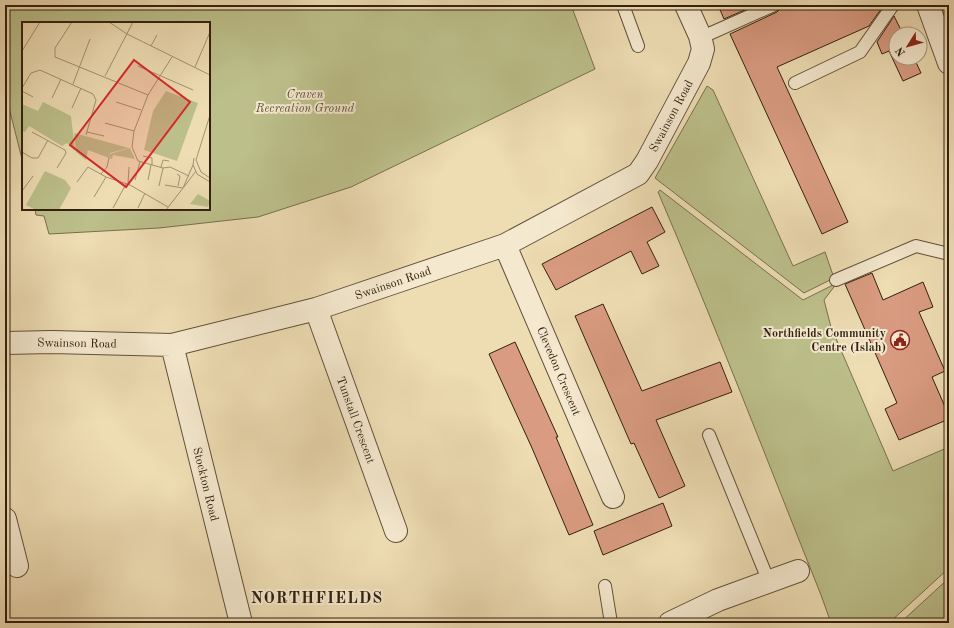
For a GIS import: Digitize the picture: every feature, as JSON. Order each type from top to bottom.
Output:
[{"type":"street","points":[[686,5],[700,38]]},
{"type":"street","points":[[936,11],[949,63]]},
{"type":"street","name":"Swainson Road","points":[[5,343],[52,342],[172,345],[316,309],[505,245],[638,174],[647,161],[699,63],[703,49],[700,38]]},
{"type":"street","name":"Clevedon Crescent","points":[[505,245],[612,497]]},
{"type":"street","name":"Tunstall Crescent","points":[[316,309],[396,531]]},
{"type":"street","name":"Stockton Road","points":[[172,345],[241,623]]},
{"type":"street","points":[[5,518],[17,566]]},
{"type":"street","points":[[670,623],[718,600],[798,571]]},
{"type":"lane","points":[[623,5],[638,46]]},
{"type":"lane","points":[[700,38],[774,5]]},
{"type":"lane","points":[[794,83],[860,52],[893,5]]},
{"type":"lane","points":[[836,280],[916,246],[949,254]]},
{"type":"lane","points":[[709,435],[770,582]]},
{"type":"lane","points":[[605,586],[611,623]]},
{"type":"green space","name":"Craven Recreation Ground","points":[[5,5],[571,5],[595,69],[351,187],[258,217],[159,228],[49,234],[44,216],[36,215],[35,210],[210,210],[210,22],[22,22],[22,159],[5,92]]},
{"type":"green space","points":[[707,86],[713,90],[793,266],[825,252],[834,278],[804,293],[655,178]]},
{"type":"green space","points":[[660,190],[803,300],[837,283],[824,300],[831,327],[893,471],[949,447],[949,568],[889,623],[831,623],[741,393],[658,192]]},
{"type":"green space","points":[[949,578],[949,623],[900,623]]},
{"type":"building","points":[[718,5],[756,5],[724,19]]},
{"type":"building","points":[[781,5],[884,5],[869,26],[777,67],[848,222],[822,234],[730,34],[777,12]]},
{"type":"building","points":[[894,16],[899,26],[888,26],[888,51],[882,54],[877,42]]},
{"type":"building","points":[[896,66],[918,66],[921,73],[903,81]]},
{"type":"building","points":[[652,207],[665,232],[647,242],[659,266],[642,274],[631,251],[556,290],[542,264]]},
{"type":"building","name":"Northfields Community Centre (Islah)","points":[[872,273],[883,300],[923,282],[933,307],[919,312],[945,371],[932,377],[949,419],[899,440],[885,409],[897,403],[845,284]]},
{"type":"building","points":[[603,304],[642,391],[720,362],[732,392],[656,420],[685,486],[659,498],[634,443],[631,444],[575,316]]},
{"type":"building","points":[[515,342],[558,437],[556,437],[593,525],[569,535],[532,448],[489,354]]},
{"type":"building","points":[[663,503],[672,526],[603,555],[594,531]]},
{"type":"place","name":"Northfields Community Centre (Islah)","points":[[900,340]]},
{"type":"district","name":"NORTHFIELDS","points":[[317,597]]}]
